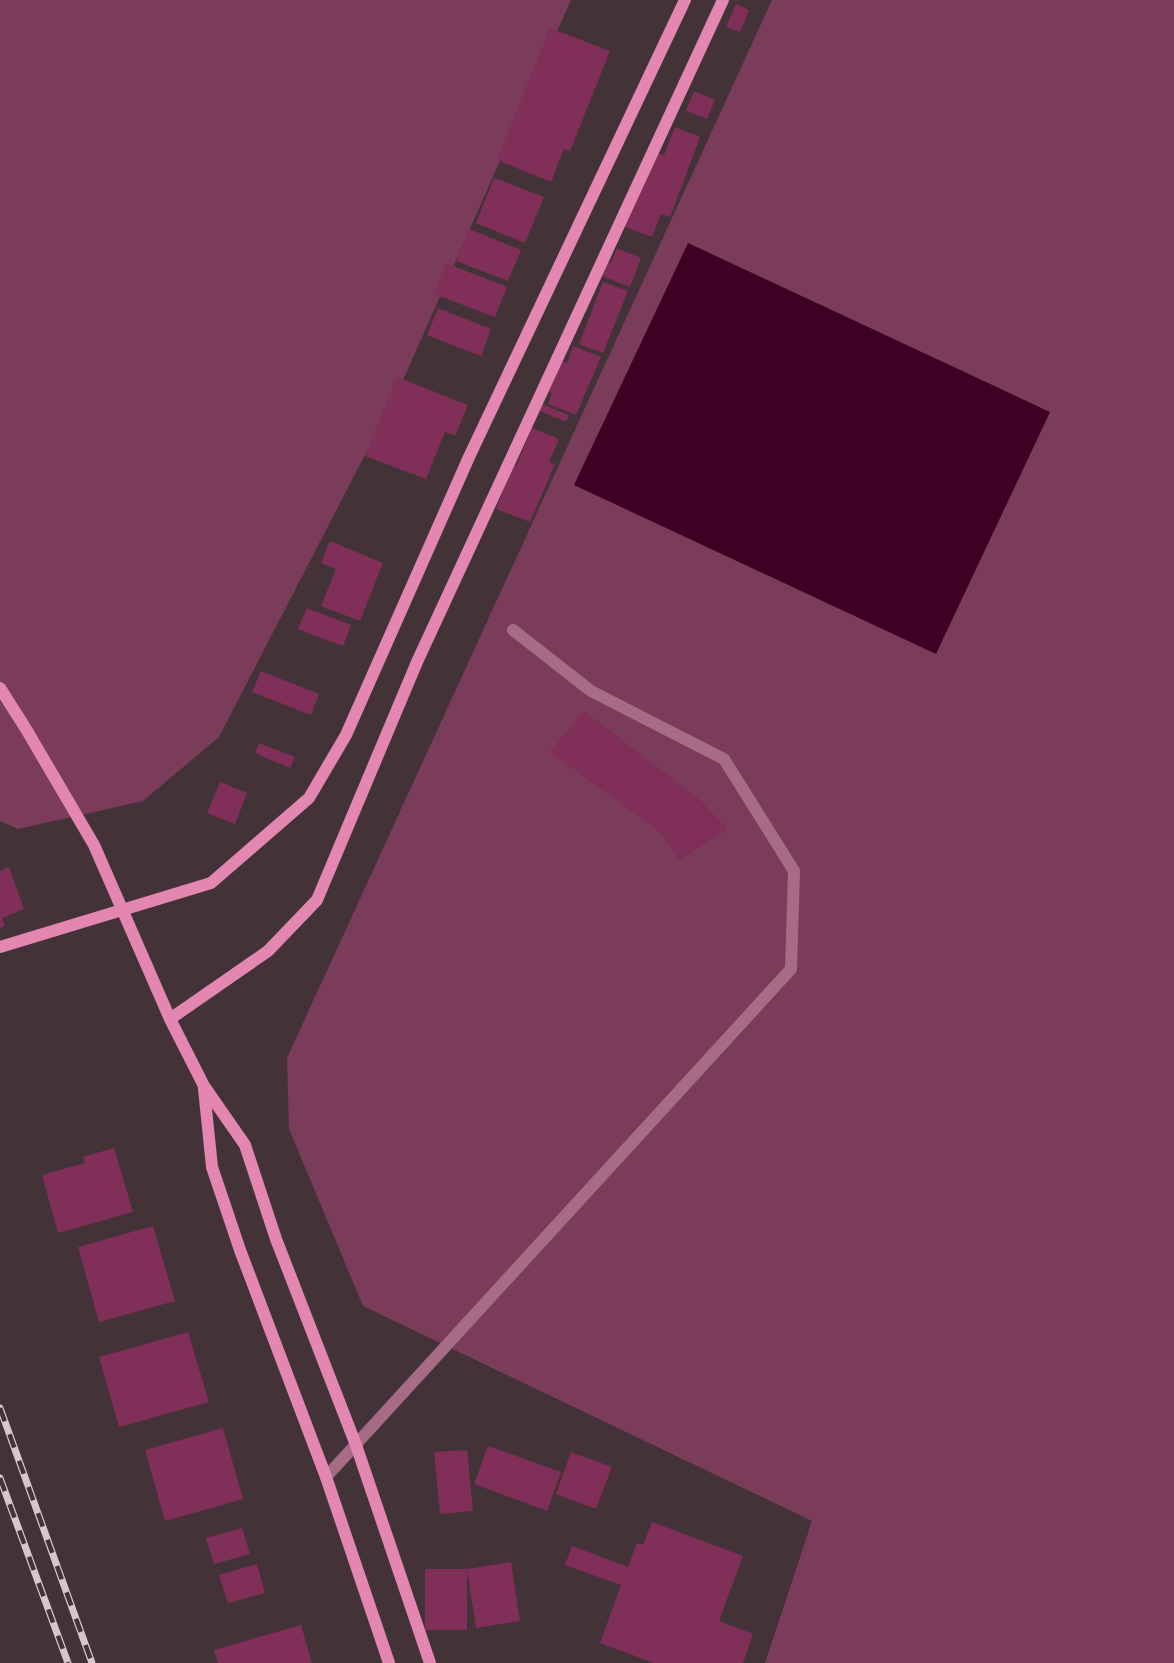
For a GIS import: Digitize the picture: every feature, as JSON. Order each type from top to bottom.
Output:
[{"type":"street","points":[[0,947],[211,884],[309,798],[346,735],[469,458],[685,0]]},
{"type":"street","points":[[171,1019],[268,951],[317,900],[417,662],[723,0]]},
{"type":"street","points":[[0,688],[94,845],[171,1019],[204,1086],[245,1145],[276,1239],[356,1445],[430,1663]]},
{"type":"street","points":[[204,1086],[212,1167],[240,1250],[326,1477],[388,1663]]},
{"type":"lane","points":[[326,1477],[790,969],[794,871],[724,759],[591,691],[513,630]]},
{"type":"shaded area","points":[[0,0],[571,0],[400,387],[219,737],[143,801],[18,829],[0,821]]},
{"type":"shaded area","points":[[772,0],[1174,0],[1174,1663],[765,1663],[812,1521],[363,1306],[289,1129],[287,1058]]},
{"type":"shaded area","points":[[688,243],[1050,412],[936,654],[574,485]]},
{"type":"building","points":[[736,4],[749,10],[740,32],[726,27]]},
{"type":"building","points":[[550,28],[610,51],[570,151],[564,149],[551,182],[497,160]]},
{"type":"building","points":[[694,91],[715,100],[707,119],[686,111]]},
{"type":"building","points":[[675,127],[700,137],[670,217],[661,214],[652,237],[623,226],[639,186],[643,188],[657,153],[664,155]]},
{"type":"building","points":[[494,178],[544,197],[525,243],[476,223]]},
{"type":"building","points":[[469,229],[521,250],[508,281],[456,261]]},
{"type":"building","points":[[617,248],[641,258],[630,287],[602,276]]},
{"type":"building","points":[[446,263],[507,287],[495,317],[434,294]]},
{"type":"building","points":[[603,282],[628,291],[603,353],[579,344]]},
{"type":"building","points":[[438,308],[491,329],[481,356],[427,335]]},
{"type":"building","points":[[573,346],[601,357],[576,415],[548,404],[552,393],[549,392],[561,360],[567,363]]},
{"type":"building","points":[[397,377],[468,405],[455,436],[445,432],[426,479],[365,456]]},
{"type":"building","points":[[542,404],[569,415],[566,422],[540,411]]},
{"type":"building","points":[[532,428],[559,439],[549,462],[555,464],[530,522],[496,509],[513,466],[516,466]]},
{"type":"building","points":[[330,541],[383,563],[360,621],[321,606],[336,569],[321,563]]},
{"type":"building","points":[[307,608],[351,625],[343,646],[298,629]]},
{"type":"building","points":[[261,671],[319,694],[311,715],[252,692]]},
{"type":"building","points":[[584,711],[699,799],[728,829],[679,860],[660,832],[550,752]]},
{"type":"building","points":[[259,743],[295,757],[290,768],[255,753]]},
{"type":"building","points":[[220,782],[247,793],[235,824],[207,813]]},
{"type":"building","points":[[9,867],[24,909],[2,918],[5,926],[0,928],[0,871]]},
{"type":"building","points":[[114,1148],[133,1212],[58,1233],[42,1175],[85,1163],[83,1157]]},
{"type":"building","points":[[153,1226],[175,1301],[99,1322],[78,1247]]},
{"type":"building","points":[[188,1332],[209,1402],[119,1427],[99,1357]]},
{"type":"building","points":[[223,1428],[243,1499],[165,1521],[145,1450]]},
{"type":"building","points":[[488,1446],[561,1472],[547,1511],[474,1484]]},
{"type":"building","points":[[467,1450],[473,1511],[440,1514],[434,1452]]},
{"type":"building","points":[[571,1452],[612,1467],[596,1509],[556,1494]]},
{"type":"building","points":[[652,1522],[743,1556],[719,1621],[753,1634],[743,1663],[654,1663],[600,1643],[621,1585],[565,1565],[572,1546],[628,1567],[637,1543],[643,1545]]},
{"type":"building","points":[[242,1528],[250,1554],[214,1564],[206,1538]]},
{"type":"building","points":[[511,1562],[520,1621],[476,1628],[467,1569]]},
{"type":"building","points":[[257,1564],[265,1593],[228,1603],[219,1575]]},
{"type":"building","points":[[425,1569],[467,1569],[467,1630],[425,1630]]},
{"type":"building","points":[[301,1625],[312,1663],[218,1663],[214,1650]]},
{"type":"railway","points":[[0,1408],[92,1663]]},
{"type":"railway","points":[[0,1478],[68,1663]]}]
